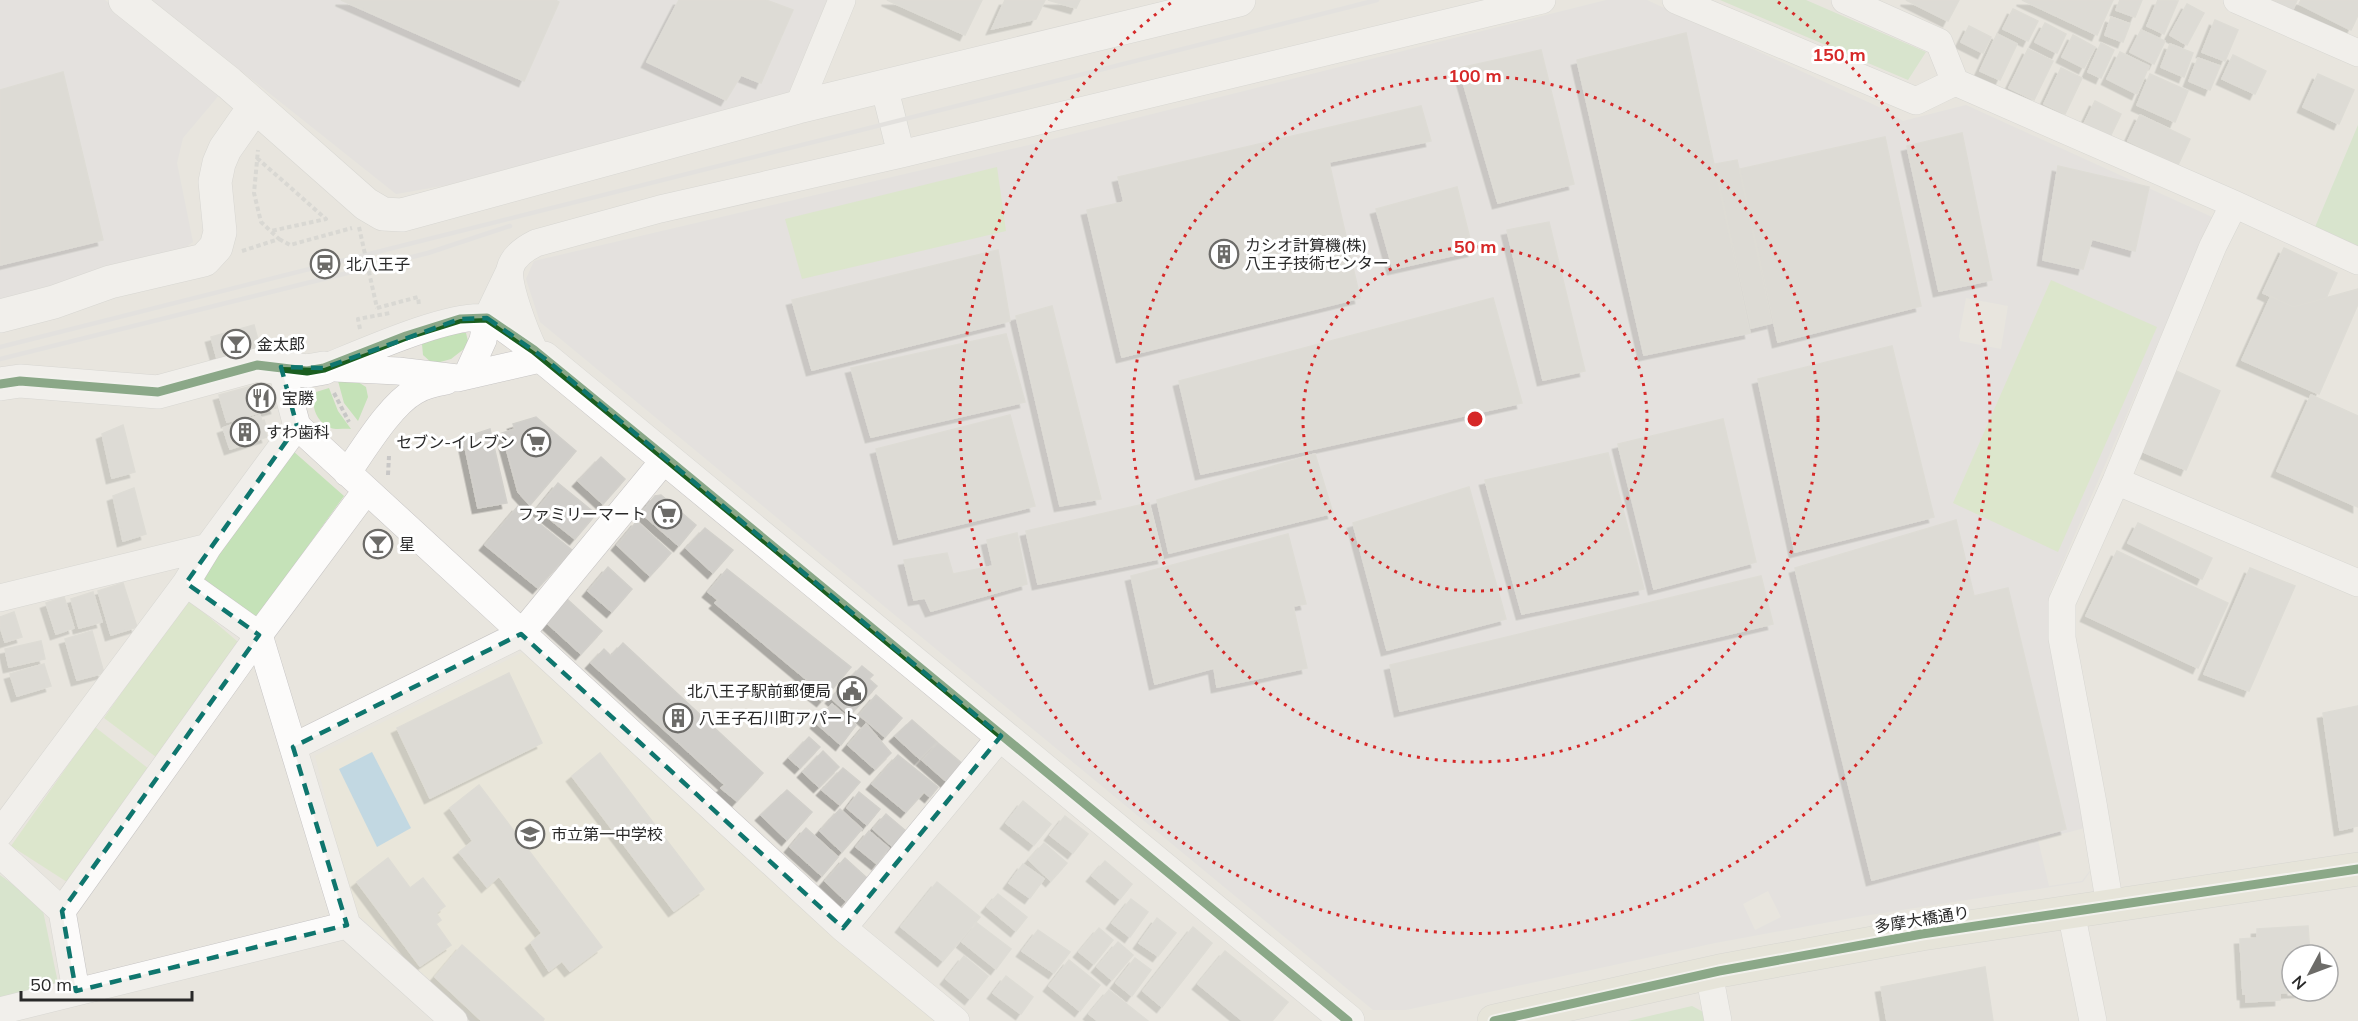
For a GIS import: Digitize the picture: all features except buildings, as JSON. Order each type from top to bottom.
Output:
[{"type":"main road","name":"多摩大橋通り","points":[[1494,1021],[1709,973],[1922,934],[2358,869]]},
{"type":"street","points":[[125,0],[229,83],[366,204],[383,214],[402,215],[798,107],[1239,0]]},
{"type":"street","points":[[798,107],[842,0]]},
{"type":"street","points":[[462,376],[483,340],[487,318],[513,261],[525,249],[536,243],[660,208],[901,154],[1542,0]]},
{"type":"street","points":[[1676,0],[1916,101],[1955,82]]},
{"type":"street","points":[[1845,0],[1939,42],[1955,82],[2358,261]]},
{"type":"street","points":[[2237,0],[2358,53]]},
{"type":"street","points":[[884,86],[901,154]]},
{"type":"street","points":[[0,316],[54,302],[110,282],[204,260],[216,248],[220,232],[215,182],[219,163],[225,149],[255,106]]},
{"type":"street","points":[[2110,906],[2062,639],[2062,602],[2116,481],[2213,246],[2234,204]]},
{"type":"street","points":[[510,270],[521,320],[539,354]]},
{"type":"street","points":[[327,377],[402,324],[487,318],[539,354],[1347,1021]]},
{"type":"street","points":[[386,439],[398,371],[402,324]]},
{"type":"street","points":[[347,473],[386,439],[400,403],[412,392],[424,386],[539,354]]},
{"type":"street","points":[[0,384],[20,381],[158,392],[256,365],[307,371],[327,377],[398,371],[462,376]]},
{"type":"street","points":[[281,367],[297,426],[347,473],[377,485],[521,634],[843,928],[956,1021]]},
{"type":"street","points":[[0,832],[186,582],[208,547],[297,426]]},
{"type":"street","points":[[293,747],[521,634],[666,458]]},
{"type":"street","points":[[2116,481],[2358,583]]},
{"type":"street","points":[[62,911],[259,635],[377,485]]},
{"type":"street","points":[[0,598],[208,547]]},
{"type":"street","points":[[186,582],[259,635],[347,925],[454,1021]]},
{"type":"street","points":[[843,928],[1001,736]]},
{"type":"street","points":[[0,854],[62,911],[76,991]]},
{"type":"street","points":[[2071,912],[2093,1021]]},
{"type":"street","points":[[0,1011],[347,925]]},
{"type":"street","points":[[1709,973],[1718,1021]]},
{"type":"path","points":[[258,146],[254,194],[261,222],[279,239],[290,245],[359,227],[377,308],[418,297],[419,307],[409,309]]},
{"type":"path","points":[[258,158],[326,219],[271,231]]},
{"type":"path","points":[[236,253],[279,239]]},
{"type":"path","points":[[362,265],[367,264]]},
{"type":"path","points":[[358,319],[402,324]]},
{"type":"path","points":[[327,377],[349,422]]},
{"type":"path","points":[[377,485],[389,457],[386,439]]},
{"type":"highlighted area","points":[[487,318],[544,358],[1001,736],[843,928],[521,634],[293,747],[347,925],[76,991],[62,911],[259,635],[186,583],[297,426],[281,367],[324,368],[460,319]]},
{"type":"shaded area","points":[[0,0],[105,0],[220,94],[183,138],[177,163],[193,242],[181,251],[0,302]]},
{"type":"shaded area","points":[[152,0],[827,0],[788,94],[448,185],[396,194]]},
{"type":"shaded area","points":[[1606,0],[1647,0],[1883,109],[1903,121],[1966,105],[2212,217],[2050,592],[2092,869],[2083,882],[1857,917],[1715,943],[1406,1010],[1373,1010],[540,322],[526,279],[534,261],[1029,145]],"holes":[[[1966,298],[2008,306],[2001,349],[1960,341]],[[2085,828],[2091,869],[2082,881],[2049,886],[2038,840]],[[1768,891],[1781,917],[1755,930],[1743,904]]]},
{"type":"shaded area","name":"市立第一中学校","points":[[523,652],[937,1021],[476,1021],[353,911],[315,756]]},
{"type":"green space","points":[[1720,0],[1806,0],[1926,52],[1908,80]]},
{"type":"green space","points":[[2358,125],[2358,246],[2315,227]]},
{"type":"green space","points":[[997,167],[1006,231],[802,279],[785,219]]},
{"type":"green space","points":[[2051,280],[2157,327],[2058,552],[1953,503]]},
{"type":"green space","points":[[448,332],[466,333],[469,345],[451,359],[433,364],[423,355],[422,344]]},
{"type":"green space","points":[[338,381],[358,382],[366,387],[368,397],[358,421],[344,403]]},
{"type":"green space","points":[[329,388],[338,411],[351,429],[331,428],[318,418],[314,408],[314,397],[316,392]]},
{"type":"green space","points":[[293,451],[344,496],[256,618],[201,577]]},
{"type":"green space","points":[[187,598],[238,642],[156,757],[104,718]]},
{"type":"green space","points":[[95,727],[149,769],[67,882],[11,846]]},
{"type":"green space","points":[[0,875],[42,906],[58,983],[0,998]]},
{"type":"green space","points":[[1692,1006],[1707,1014],[1708,1021],[1628,1021]]},
{"type":"water","points":[[372,752],[411,828],[377,847],[339,769]]},
{"type":"railway","points":[[0,347],[1377,0]]},
{"type":"railway","points":[[0,359],[428,253],[510,226]]},
{"type":"cycle path","points":[[0,384],[20,381],[158,392],[257,365],[307,371],[324,368],[406,336],[460,319],[487,318],[534,350],[1348,1021]]},
{"type":"cycle path","points":[[1494,1021],[1719,971],[1922,934],[2358,869]]},
{"type":"place","name":"カシオ計算機(株) 八王子技術センター","points":[[1224,254]]},
{"type":"place","name":"北八王子","points":[[325,264]]},
{"type":"place","name":"金太郎","points":[[236,344]]},
{"type":"place","name":"宝勝","points":[[261,398]]},
{"type":"place","name":"すわ歯科","points":[[245,432]]},
{"type":"place","name":"セブン-イレブン","points":[[536,442]]},
{"type":"place","name":"ファミリーマート","points":[[667,514]]},
{"type":"place","name":"星","points":[[378,544]]},
{"type":"place","name":"北八王子駅前郵便局","points":[[852,691]]},
{"type":"place","name":"八王子石川町アパート","points":[[678,718]]},
{"type":"place","name":"市立第一中学校","points":[[530,834]]}]
